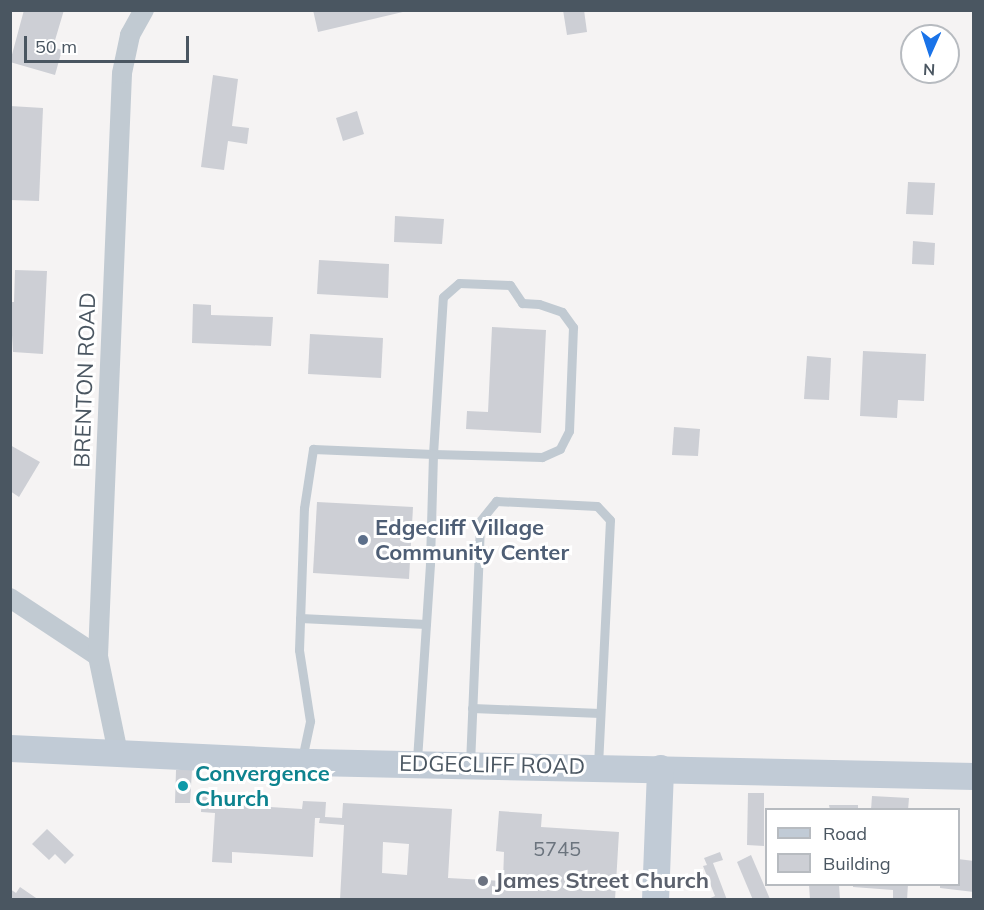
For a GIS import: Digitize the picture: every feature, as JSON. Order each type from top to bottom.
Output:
[{"type":"street","name":"BRENTON ROAD","points":[[118,753],[98,656],[122,73],[130,35],[144,10]]},
{"type":"street","points":[[10,598],[98,656]]},
{"type":"street","name":"EDGECLIFF ROAD","points":[[10,748],[301,761],[974,776]]},
{"type":"street","points":[[655,900],[660,768]]},
{"type":"lane","points":[[301,761],[310,721],[299,650],[304,508],[313,449],[433,454],[542,457],[560,449],[569,431],[573,327],[562,312],[539,304],[522,303],[510,285],[459,284],[443,297],[433,454],[417,764]]},
{"type":"lane","points":[[470,764],[480,521],[496,501],[597,506],[610,520],[598,767]]},
{"type":"lane","points":[[300,618],[426,624]]},
{"type":"lane","points":[[472,708],[600,714]]},
{"type":"building","points":[[24,10],[64,10],[53,47],[62,50],[55,75],[10,62]]},
{"type":"building","points":[[313,10],[407,10],[407,11],[318,32]]},
{"type":"building","points":[[563,10],[584,10],[587,32],[567,35]]},
{"type":"building","points":[[213,75],[238,79],[232,126],[249,128],[247,144],[228,141],[224,170],[201,167]]},
{"type":"building","points":[[10,106],[43,108],[39,201],[10,200]]},
{"type":"building","points":[[357,111],[364,134],[343,141],[336,118]]},
{"type":"building","points":[[908,182],[935,183],[933,215],[906,214]]},
{"type":"building","points":[[395,216],[444,219],[442,244],[394,242]]},
{"type":"building","points":[[913,241],[935,243],[934,265],[912,264]]},
{"type":"building","points":[[319,260],[389,264],[388,298],[317,294]]},
{"type":"building","points":[[15,270],[47,271],[43,354],[13,352],[10,302],[14,302]]},
{"type":"building","points":[[193,304],[211,305],[211,315],[273,317],[271,346],[192,343]]},
{"type":"building","points":[[492,327],[546,330],[541,433],[466,429],[467,411],[488,412]]},
{"type":"building","points":[[310,334],[383,338],[381,378],[308,374]]},
{"type":"building","points":[[863,351],[926,354],[924,401],[898,400],[897,418],[860,416]]},
{"type":"building","points":[[807,356],[831,358],[829,400],[804,399]]},
{"type":"building","points":[[674,427],[700,429],[698,456],[672,455]]},
{"type":"building","points":[[10,445],[40,462],[19,497],[10,491]]},
{"type":"building","name":"Edgecliff Village Community Center","points":[[317,502],[413,507],[409,579],[313,573]]},
{"type":"building","name":"Convergence Church","points":[[176,770],[192,770],[190,803],[175,803]]},
{"type":"building","points":[[748,793],[764,793],[764,846],[747,845]]},
{"type":"building","points":[[202,795],[241,798],[240,805],[302,809],[303,801],[326,802],[325,817],[342,818],[343,803],[452,809],[448,878],[503,881],[504,852],[496,851],[499,811],[542,814],[541,827],[619,832],[615,900],[340,900],[344,825],[319,823],[320,818],[315,818],[313,857],[232,852],[232,863],[212,862],[215,813],[201,812]],"holes":[[[383,842],[409,844],[407,875],[382,873]]]},
{"type":"building","points":[[872,796],[909,798],[908,808],[871,808]]},
{"type":"building","points":[[829,805],[858,805],[858,808],[830,808]]},
{"type":"building","points":[[47,829],[74,855],[65,864],[55,854],[49,860],[32,844]]},
{"type":"building","points":[[720,852],[723,860],[713,863],[727,900],[706,900],[715,896],[703,866],[707,865],[704,858]]},
{"type":"building","points":[[751,855],[769,900],[753,900],[737,862]]},
{"type":"building","points":[[960,859],[974,861],[974,892],[940,888],[940,886],[960,886]]},
{"type":"building","points":[[809,886],[839,886],[840,900],[810,900]]},
{"type":"building","points":[[908,886],[907,900],[893,899],[893,890],[853,887]]},
{"type":"building","points":[[20,887],[39,900],[10,900],[10,889],[16,893]]},
{"type":"place","name":"Edgecliff Village Community Center","points":[[363,540]]},
{"type":"place","name":"Convergence Church","points":[[183,786]]},
{"type":"place","name":"James Street Church","points":[[483,881]]}]
